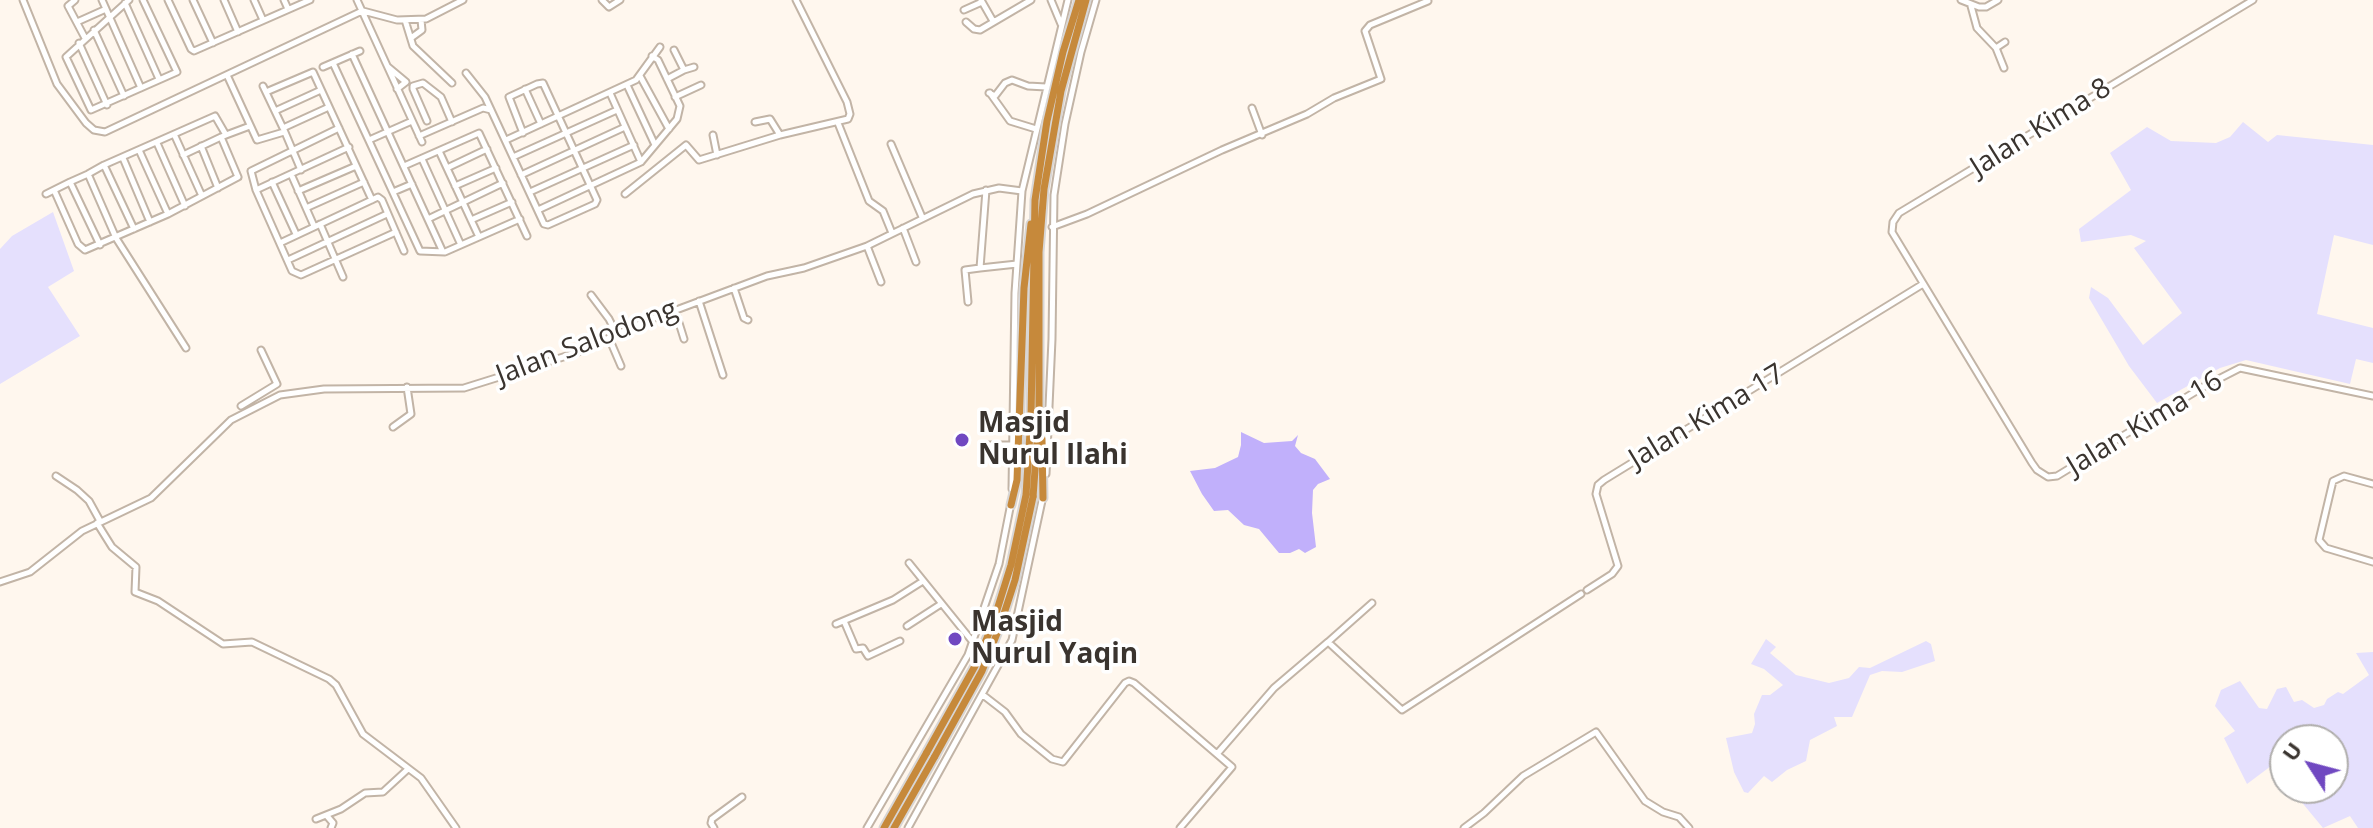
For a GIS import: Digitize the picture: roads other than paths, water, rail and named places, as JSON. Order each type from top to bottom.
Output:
[{"type":"highway","points":[[1011,505],[1017,480],[1026,248],[1047,121],[1079,0]]},
{"type":"highway","points":[[1043,498],[1039,252],[1044,189],[1061,91],[1086,0]]},
{"type":"highway","points":[[1029,496],[1035,200]]},
{"type":"highway","points":[[894,828],[992,626],[1037,462],[1040,377]]},
{"type":"highway","points":[[884,828],[931,754]]},
{"type":"street","points":[[23,0],[51,73],[94,130],[111,132],[362,11],[405,20],[421,20],[433,17],[463,0]]},
{"type":"street","points":[[75,0],[68,6],[85,38]]},
{"type":"street","points":[[102,0],[141,88]]},
{"type":"street","points":[[143,0],[177,71],[94,111],[89,109],[66,62],[66,57],[79,43],[127,2],[159,79]]},
{"type":"street","points":[[168,0],[192,50],[196,51],[310,0]]},
{"type":"street","points":[[193,0],[213,43]]},
{"type":"street","points":[[224,0],[238,32]]},
{"type":"street","points":[[254,0],[263,20]]},
{"type":"street","points":[[284,0],[288,9]]},
{"type":"street","points":[[357,0],[421,139],[483,108],[491,110]]},
{"type":"street","points":[[602,0],[609,7],[620,0]]},
{"type":"street","points":[[625,194],[685,146],[691,148],[698,160],[849,118],[850,108],[796,0]]},
{"type":"street","points":[[966,22],[978,30],[1019,3],[1031,0]]},
{"type":"street","points":[[1051,0],[1061,24]]},
{"type":"street","points":[[867,828],[964,663],[999,564],[1011,505],[1017,264],[1022,191],[1068,0]]},
{"type":"street","points":[[908,828],[983,695],[1016,629],[1043,498],[1052,339],[1052,227],[1063,133],[1096,0]]},
{"type":"street","points":[[1961,0],[1971,6],[1986,7],[1998,0]]},
{"type":"street","name":"Jalan Kima 8","points":[[1923,284],[1892,232],[1893,222],[1899,213],[2253,0]]},
{"type":"street","points":[[964,10],[982,1],[993,21]]},
{"type":"street","points":[[1052,227],[1381,79],[1365,31],[1370,25],[1428,1]]},
{"type":"street","points":[[1971,6],[1977,28],[1996,48],[2004,68]]},
{"type":"street","points":[[77,22],[106,9]]},
{"type":"street","points":[[405,20],[413,46],[452,83]]},
{"type":"street","points":[[411,38],[422,30],[421,20]]},
{"type":"street","points":[[94,30],[124,96]]},
{"type":"street","points":[[1996,48],[2005,42]]},
{"type":"street","points":[[79,43],[107,105]]},
{"type":"street","points":[[506,140],[627,85],[640,76],[660,47]]},
{"type":"street","points":[[674,50],[684,69]]},
{"type":"street","points":[[323,67],[360,51]]},
{"type":"street","points":[[352,54],[442,250]]},
{"type":"street","points":[[652,56],[658,60],[680,106]]},
{"type":"street","points":[[333,63],[422,252],[445,252],[520,219]]},
{"type":"street","points":[[386,65],[406,82],[397,89]]},
{"type":"street","points":[[667,79],[694,67]]},
{"type":"street","points":[[301,170],[264,89],[311,71],[315,73],[372,200]]},
{"type":"street","points":[[466,73],[491,110],[544,224],[593,205],[597,200],[543,83],[525,89],[509,100],[523,133]]},
{"type":"street","points":[[227,75],[259,141],[329,107]]},
{"type":"street","points":[[640,76],[669,129]]},
{"type":"street","points":[[1036,129],[1010,121],[989,93],[995,96],[1006,81],[1012,80],[1032,87],[1046,87]]},
{"type":"street","points":[[427,121],[413,89],[413,86],[423,83],[441,97],[452,122]]},
{"type":"street","points":[[627,85],[655,145]]},
{"type":"street","points":[[675,97],[701,85]]},
{"type":"street","points":[[525,89],[541,124]]},
{"type":"street","points":[[275,111],[322,90]]},
{"type":"street","points":[[538,210],[641,162],[677,119],[680,106],[690,90]]},
{"type":"street","points":[[610,93],[641,162]]},
{"type":"street","points":[[1252,108],[1262,135]]},
{"type":"street","points":[[513,157],[617,110]]},
{"type":"street","points":[[46,194],[54,190],[70,182],[88,174],[104,165],[216,116],[238,177],[185,206],[85,250],[80,247],[54,190]]},
{"type":"street","points":[[755,122],[770,119],[780,135]]},
{"type":"street","points":[[369,140],[412,121]]},
{"type":"street","points":[[838,123],[869,201],[883,211],[892,233]]},
{"type":"street","points":[[183,155],[250,126]]},
{"type":"street","points":[[521,175],[625,127]]},
{"type":"street","points":[[339,128],[251,170],[256,190],[292,271],[299,276],[396,232]]},
{"type":"street","points":[[404,166],[478,132],[527,236]]},
{"type":"street","points":[[174,134],[202,196]]},
{"type":"street","points":[[713,135],[717,155]]},
{"type":"street","points":[[157,143],[185,206]]},
{"type":"street","points":[[891,144],[922,217]]},
{"type":"street","points":[[530,192],[634,145]]},
{"type":"street","points":[[201,146],[218,188]]},
{"type":"street","points":[[256,190],[349,147]]},
{"type":"street","points":[[447,168],[487,149]]},
{"type":"street","points":[[139,150],[168,214]]},
{"type":"street","points":[[439,150],[479,237]]},
{"type":"street","points":[[123,158],[150,222]]},
{"type":"street","points":[[422,159],[461,245]]},
{"type":"street","points":[[104,165],[134,229]]},
{"type":"street","points":[[298,191],[356,165]]},
{"type":"street","points":[[455,186],[496,168]]},
{"type":"street","points":[[88,174],[116,238],[186,348]]},
{"type":"street","points":[[291,174],[306,208],[329,242],[343,277]]},
{"type":"street","points":[[70,182],[100,245]]},
{"type":"street","points":[[272,182],[296,234]]},
{"type":"street","points":[[306,208],[364,182]]},
{"type":"street","points":[[428,219],[503,183]]},
{"type":"street","points":[[393,192],[412,184]]},
{"type":"street","name":"Jalan Salodong","points":[[0,582],[30,572],[71,539],[151,498],[231,420],[265,400],[324,389],[464,388],[576,353],[675,310],[767,276],[804,268],[867,246],[957,200],[999,188],[1022,191]]},
{"type":"street","points":[[980,268],[986,190]]},
{"type":"street","points":[[280,243],[380,198],[404,251]]},
{"type":"street","points":[[471,220],[512,202]]},
{"type":"street","points":[[288,260],[387,214]]},
{"type":"street","points":[[903,228],[916,262]]},
{"type":"street","points":[[867,246],[881,282]]},
{"type":"street","points":[[968,302],[965,270],[1017,264]]},
{"type":"street","name":"Jalan Kima 16","points":[[1923,284],[2032,463],[2048,477],[2057,476],[2203,387],[2240,368],[2373,396]]},
{"type":"street","name":"Jalan Kima 17","points":[[1328,642],[1402,710],[1612,574],[1618,566],[1596,494],[1598,485],[1604,480],[1923,284]]},
{"type":"street","points":[[734,288],[744,318],[748,320]]},
{"type":"street","points":[[591,295],[617,335]]},
{"type":"street","points":[[699,301],[723,375]]},
{"type":"street","points":[[675,310],[684,339]]},
{"type":"street","points":[[609,338],[621,366]]},
{"type":"street","points":[[241,406],[277,384],[261,350]]},
{"type":"street","points":[[393,427],[411,414],[407,387]]},
{"type":"street","points":[[987,445],[1013,445]]},
{"type":"street","points":[[56,476],[89,501],[112,547],[136,567],[135,592],[158,601],[223,644],[252,642],[329,679],[336,685],[363,734],[421,778],[456,828]]},
{"type":"street","points":[[2373,484],[2344,476],[2333,481],[2319,540],[2326,548],[2373,562]]},
{"type":"street","points":[[909,563],[973,642]]},
{"type":"street","points":[[836,624],[893,600],[923,581]]},
{"type":"street","points":[[1217,754],[1274,688],[1372,603]]},
{"type":"street","points":[[907,626],[941,604]]},
{"type":"street","points":[[982,616],[1016,629]]},
{"type":"street","points":[[844,621],[856,649],[863,648],[868,656],[900,641]]},
{"type":"street","points":[[983,695],[1005,712],[1021,734],[1052,759],[1063,762],[1129,681],[1232,767],[1180,828]]},
{"type":"street","points":[[1464,828],[1523,776],[1596,732],[1645,801],[1679,817],[1689,828]]},
{"type":"street","points":[[316,819],[365,793],[383,792],[408,769]]},
{"type":"street","points":[[714,828],[712,819],[742,797]]},
{"type":"street","points":[[327,815],[333,823],[331,828]]},
{"type":"place","name":"Masjid Nurul Ilahi","points":[[962,440]]},
{"type":"place","name":"Masjid Nurul Yaqin","points":[[955,639]]}]
